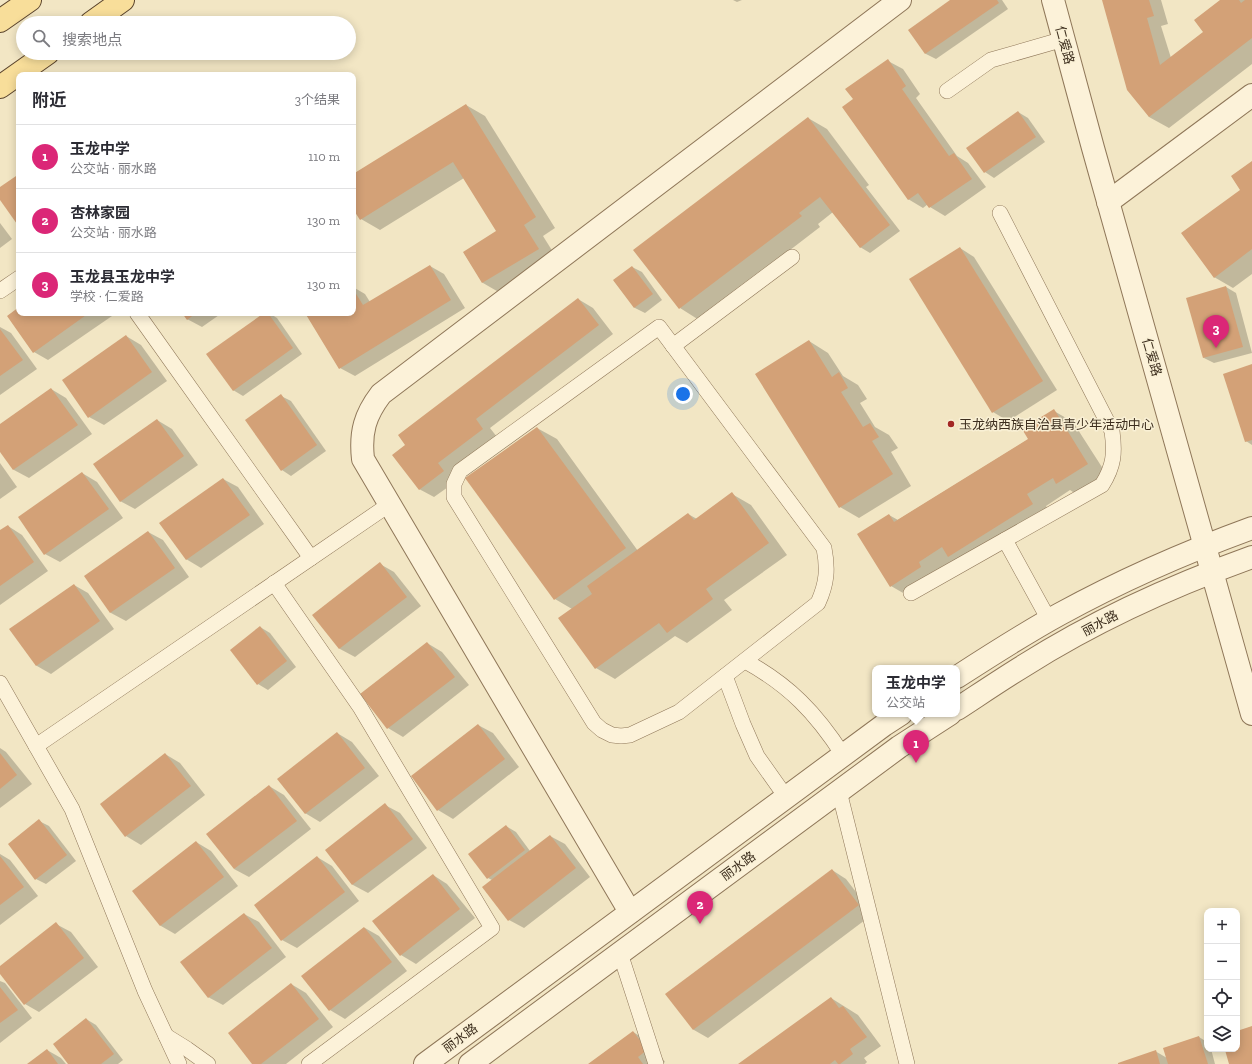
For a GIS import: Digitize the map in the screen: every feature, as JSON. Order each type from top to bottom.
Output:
[{"type":"main road","points":[[0,21],[30,0]]},
{"type":"main road","points":[[101,16],[123,0]]},
{"type":"main road","points":[[21,72],[38,60]]},
{"type":"main road","points":[[0,87],[16,76]]},
{"type":"street","points":[[630,912],[363,458],[361,444],[363,430],[373,405],[381,394],[900,0]]},
{"type":"street","name":"仁爱路","points":[[1053,0],[1108,202],[1252,714]]},
{"type":"street","points":[[1108,202],[1252,96]]},
{"type":"street","name":"丽水路","points":[[960,675],[1012,641],[1108,588],[1205,546],[1252,528]]},
{"type":"street","name":"丽水路","points":[[960,707],[1026,664],[1120,612],[1212,572],[1252,557]]},
{"type":"street","name":"丽水路","points":[[425,1064],[843,755],[897,717]]},
{"type":"street","name":"丽水路","points":[[470,1064],[899,747],[945,717]]},
{"type":"lane","points":[[947,91],[991,60],[1064,39]]},
{"type":"lane","points":[[911,593],[1102,486],[1109,474],[1113,460],[1114,446],[1112,431],[1000,213]]},
{"type":"lane","points":[[673,346],[792,257]]},
{"type":"lane","points":[[0,291],[16,280]]},
{"type":"lane","points":[[138,316],[311,558]]},
{"type":"lane","points":[[659,327],[824,548],[827,561],[827,576],[824,590],[818,603],[745,660],[679,712],[630,735],[612,735],[602,730],[594,723],[454,498],[454,484],[460,471],[659,327]]},
{"type":"lane","points":[[36,746],[390,504]]},
{"type":"lane","points":[[1004,540],[1049,620]]},
{"type":"lane","points":[[274,583],[360,707],[492,928],[309,1064]]},
{"type":"lane","points":[[745,660],[762,670],[797,697],[830,734],[843,755]]},
{"type":"lane","points":[[725,676],[757,756],[786,797]]},
{"type":"lane","points":[[0,684],[72,809],[145,991],[179,1064]]},
{"type":"lane","points":[[839,791],[907,1064]]},
{"type":"lane","points":[[620,953],[656,1064]]},
{"type":"lane","points":[[166,1036],[208,1064]]},
{"type":"building","points":[[950,0],[997,0],[999,3],[925,54],[908,30]]},
{"type":"building","points":[[1102,0],[1149,0],[1154,16],[1147,18],[1160,65],[1203,32],[1194,20],[1220,0],[1239,0],[1241,3],[1245,0],[1252,0],[1252,38],[1149,117],[1127,90]]},
{"type":"building","points":[[888,59],[906,86],[902,89],[949,156],[954,153],[972,179],[929,208],[918,193],[908,200],[842,107],[853,99],[845,89]]},
{"type":"building","points":[[466,104],[536,217],[524,225],[539,249],[482,283],[463,252],[496,231],[453,162],[360,220],[356,214],[356,172]]},
{"type":"building","points":[[1018,111],[1036,137],[984,173],[966,148]]},
{"type":"building","points":[[808,117],[890,225],[860,248],[820,197],[799,213],[802,216],[679,309],[633,250]]},
{"type":"building","points":[[1252,161],[1252,249],[1214,278],[1181,233],[1240,190],[1231,176]]},
{"type":"building","points":[[16,176],[16,223],[0,200],[0,187]]},
{"type":"building","points":[[960,247],[1043,381],[992,413],[909,279]]},
{"type":"building","points":[[430,265],[451,300],[339,369],[307,316],[356,316],[356,294],[363,305]]},
{"type":"building","points":[[632,266],[653,294],[634,308],[613,280]]},
{"type":"building","points":[[1226,286],[1243,347],[1203,358],[1186,298]]},
{"type":"building","points":[[578,298],[599,325],[476,419],[483,429],[438,463],[444,471],[419,490],[392,455],[405,445],[398,435]]},
{"type":"building","points":[[16,309],[16,316],[85,316],[33,353],[7,316]]},
{"type":"building","points":[[184,316],[192,316],[187,320]]},
{"type":"building","points":[[260,316],[270,316],[293,348],[233,391],[206,354]]},
{"type":"building","points":[[0,329],[23,360],[0,376]]},
{"type":"building","points":[[126,335],[152,372],[88,418],[62,380]]},
{"type":"building","points":[[809,340],[832,377],[839,372],[848,388],[841,392],[863,427],[870,423],[879,437],[872,441],[893,474],[839,508],[755,374]]},
{"type":"building","points":[[1252,364],[1252,440],[1245,442],[1223,374]]},
{"type":"building","points":[[51,388],[78,425],[13,470],[0,452],[0,424]]},
{"type":"building","points":[[281,394],[317,445],[281,471],[245,420]]},
{"type":"building","points":[[1054,409],[1088,464],[1056,484],[1053,478],[1027,494],[1033,504],[948,557],[942,547],[919,562],[921,567],[890,587],[857,534],[889,514],[894,522],[1028,439],[1022,429]]},
{"type":"building","points":[[157,419],[184,456],[120,502],[93,464]]},
{"type":"building","points":[[537,427],[626,548],[554,600],[465,478]]},
{"type":"building","points":[[82,472],[109,509],[44,555],[18,517]]},
{"type":"building","points":[[223,478],[250,515],[186,560],[159,523]]},
{"type":"building","points":[[732,492],[769,543],[706,589],[713,599],[667,633],[659,623],[595,669],[558,618],[592,594],[587,586],[688,513],[694,520]]},
{"type":"building","points":[[8,525],[34,562],[0,586],[0,530]]},
{"type":"building","points":[[148,531],[175,568],[110,613],[84,576]]},
{"type":"building","points":[[380,562],[407,597],[339,649],[312,615]]},
{"type":"building","points":[[74,584],[100,621],[36,666],[9,629]]},
{"type":"building","points":[[260,626],[287,661],[257,685],[230,650]]},
{"type":"building","points":[[427,642],[455,677],[387,729],[360,694]]},
{"type":"building","points":[[478,724],[505,759],[437,811],[411,776]]},
{"type":"building","points":[[337,732],[365,768],[305,814],[277,779]]},
{"type":"building","points":[[0,753],[17,775],[0,789]]},
{"type":"building","points":[[165,753],[191,786],[125,837],[100,804]]},
{"type":"building","points":[[269,785],[297,821],[234,869],[206,834]]},
{"type":"building","points":[[385,803],[413,839],[352,885],[325,850]]},
{"type":"building","points":[[39,819],[67,855],[35,880],[8,844]]},
{"type":"building","points":[[506,825],[525,850],[487,879],[468,854]]},
{"type":"building","points":[[550,835],[576,868],[508,921],[482,887]]},
{"type":"building","points":[[196,841],[224,877],[160,926],[132,891]]},
{"type":"building","points":[[0,856],[24,887],[0,905]]},
{"type":"building","points":[[317,856],[345,892],[281,941],[254,905]]},
{"type":"building","points":[[832,869],[859,905],[693,1030],[665,994]]},
{"type":"building","points":[[433,874],[460,909],[400,956],[372,921]]},
{"type":"building","points":[[244,913],[272,948],[208,998],[180,962]]},
{"type":"building","points":[[56,922],[84,958],[24,1005],[0,974],[0,966]]},
{"type":"building","points":[[364,927],[392,962],[329,1011],[301,976]]},
{"type":"building","points":[[291,983],[319,1019],[261,1064],[252,1064],[228,1033]]},
{"type":"building","points":[[0,987],[18,1010],[0,1023]]},
{"type":"building","points":[[831,997],[839,1008],[843,1006],[867,1037],[850,1049],[853,1054],[840,1064],[838,1064],[835,1060],[830,1064],[738,1064]]},
{"type":"building","points":[[86,1018],[114,1054],[101,1064],[68,1064],[53,1044]]},
{"type":"building","points":[[1252,1026],[1252,1064],[1229,1064],[1226,1052],[1240,1052],[1240,1030]]},
{"type":"building","points":[[633,1031],[647,1050],[638,1057],[643,1064],[588,1064]]},
{"type":"building","points":[[1199,1036],[1208,1064],[1168,1064],[1163,1048]]},
{"type":"building","points":[[47,1049],[58,1064],[27,1064]]},
{"type":"building","points":[[1156,1050],[1160,1064],[1118,1064],[1118,1063]]},
{"type":"place","name":"玉龙县玉龙中学","points":[[1216,348]]},
{"type":"place","name":"玉龙纳西族自治县青少年活动中心","points":[[951,424]]},
{"type":"place","name":"玉龙中学","points":[[916,763]]},
{"type":"place","name":"杏林家园","points":[[700,924]]}]
